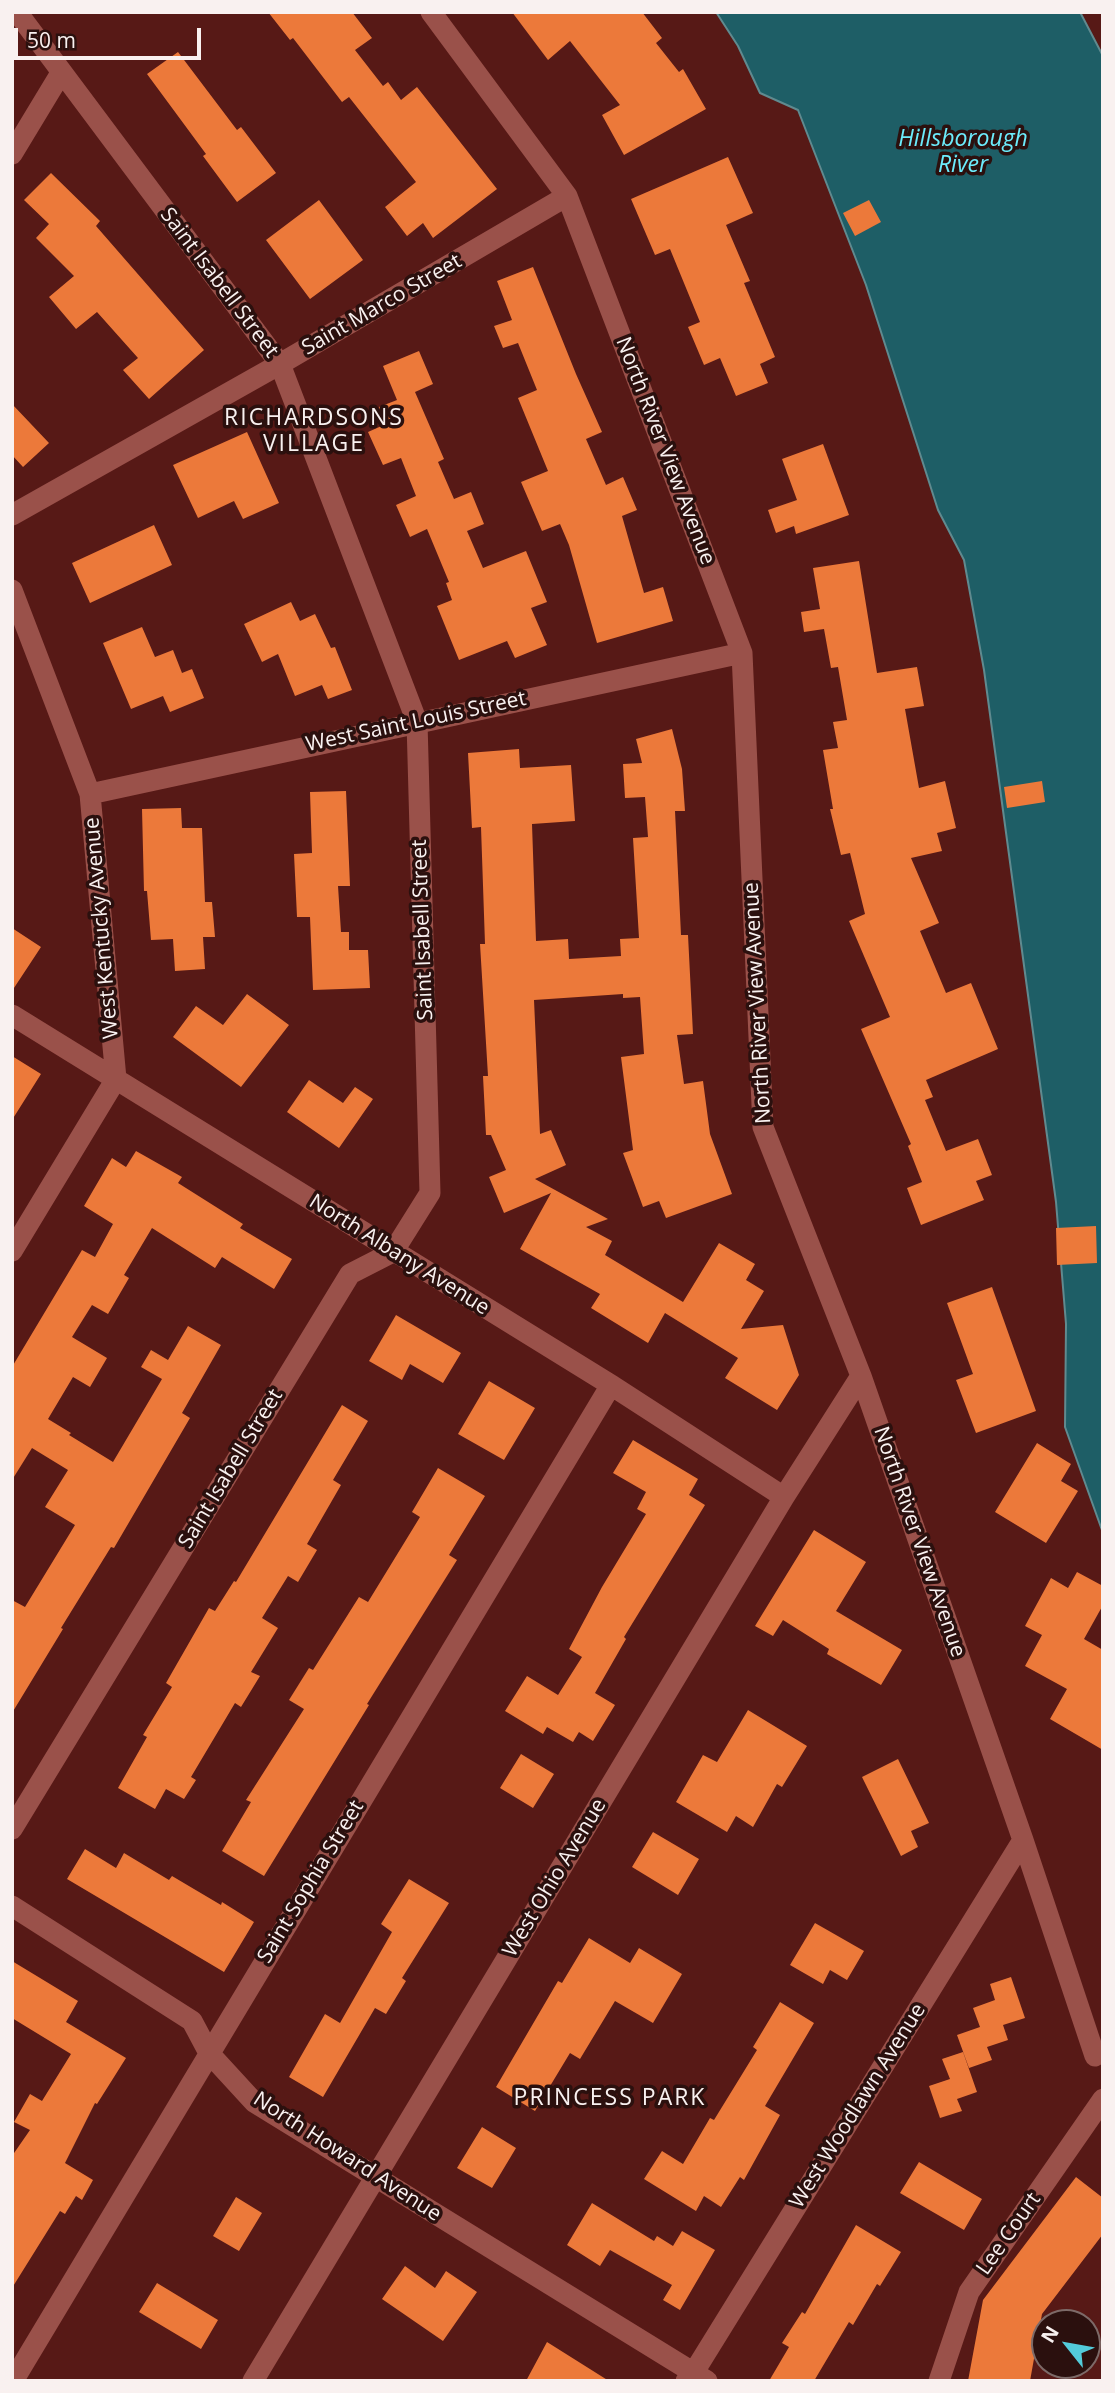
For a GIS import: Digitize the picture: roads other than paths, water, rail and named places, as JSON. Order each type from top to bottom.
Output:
[{"type":"street","name":"Saint Isabell Street","points":[[12,1829],[351,1274],[393,1252],[430,1192],[417,722],[280,364],[17,12]]},
{"type":"street","name":"North River View Avenue","points":[[431,12],[567,195],[742,653],[763,1127],[861,1377],[1023,1840],[1095,2056]]},
{"type":"street","points":[[12,154],[61,74]]},
{"type":"street","name":"Saint Marco Street","points":[[12,516],[280,364],[567,195]]},
{"type":"street","name":"West Kentucky Avenue","points":[[12,590],[90,794],[116,1079]]},
{"type":"street","name":"West Saint Louis Street","points":[[90,794],[742,653]]},
{"type":"street","name":"North Albany Avenue","points":[[12,1015],[611,1385],[784,1497]]},
{"type":"street","points":[[12,1251],[116,1079]]},
{"type":"street","name":"West Ohio Avenue","points":[[253,2381],[784,1497],[861,1377]]},
{"type":"street","name":"Saint Sophia Street","points":[[13,2381],[611,1385]]},
{"type":"street","name":"West Woodlawn Avenue","points":[[695,2379],[1023,1840]]},
{"type":"street","name":"North Howard Avenue","points":[[12,1906],[192,2021],[209,2053],[254,2102],[695,2379]]},
{"type":"street","name":"Lee Court","points":[[939,2381],[969,2292],[1100,2114]]},
{"type":"water","name":"Hillsborough River","points":[[716,12],[1080,12],[1103,56],[1103,1533],[1065,1427],[1066,1324],[1056,1202],[984,670],[964,560],[938,510],[866,285],[798,110],[760,93],[738,46]]},
{"type":"district","name":"RICHARDSONS VILLAGE","points":[[314,431]]},
{"type":"district","name":"PRINCESS PARK","points":[[610,2098]]}]
